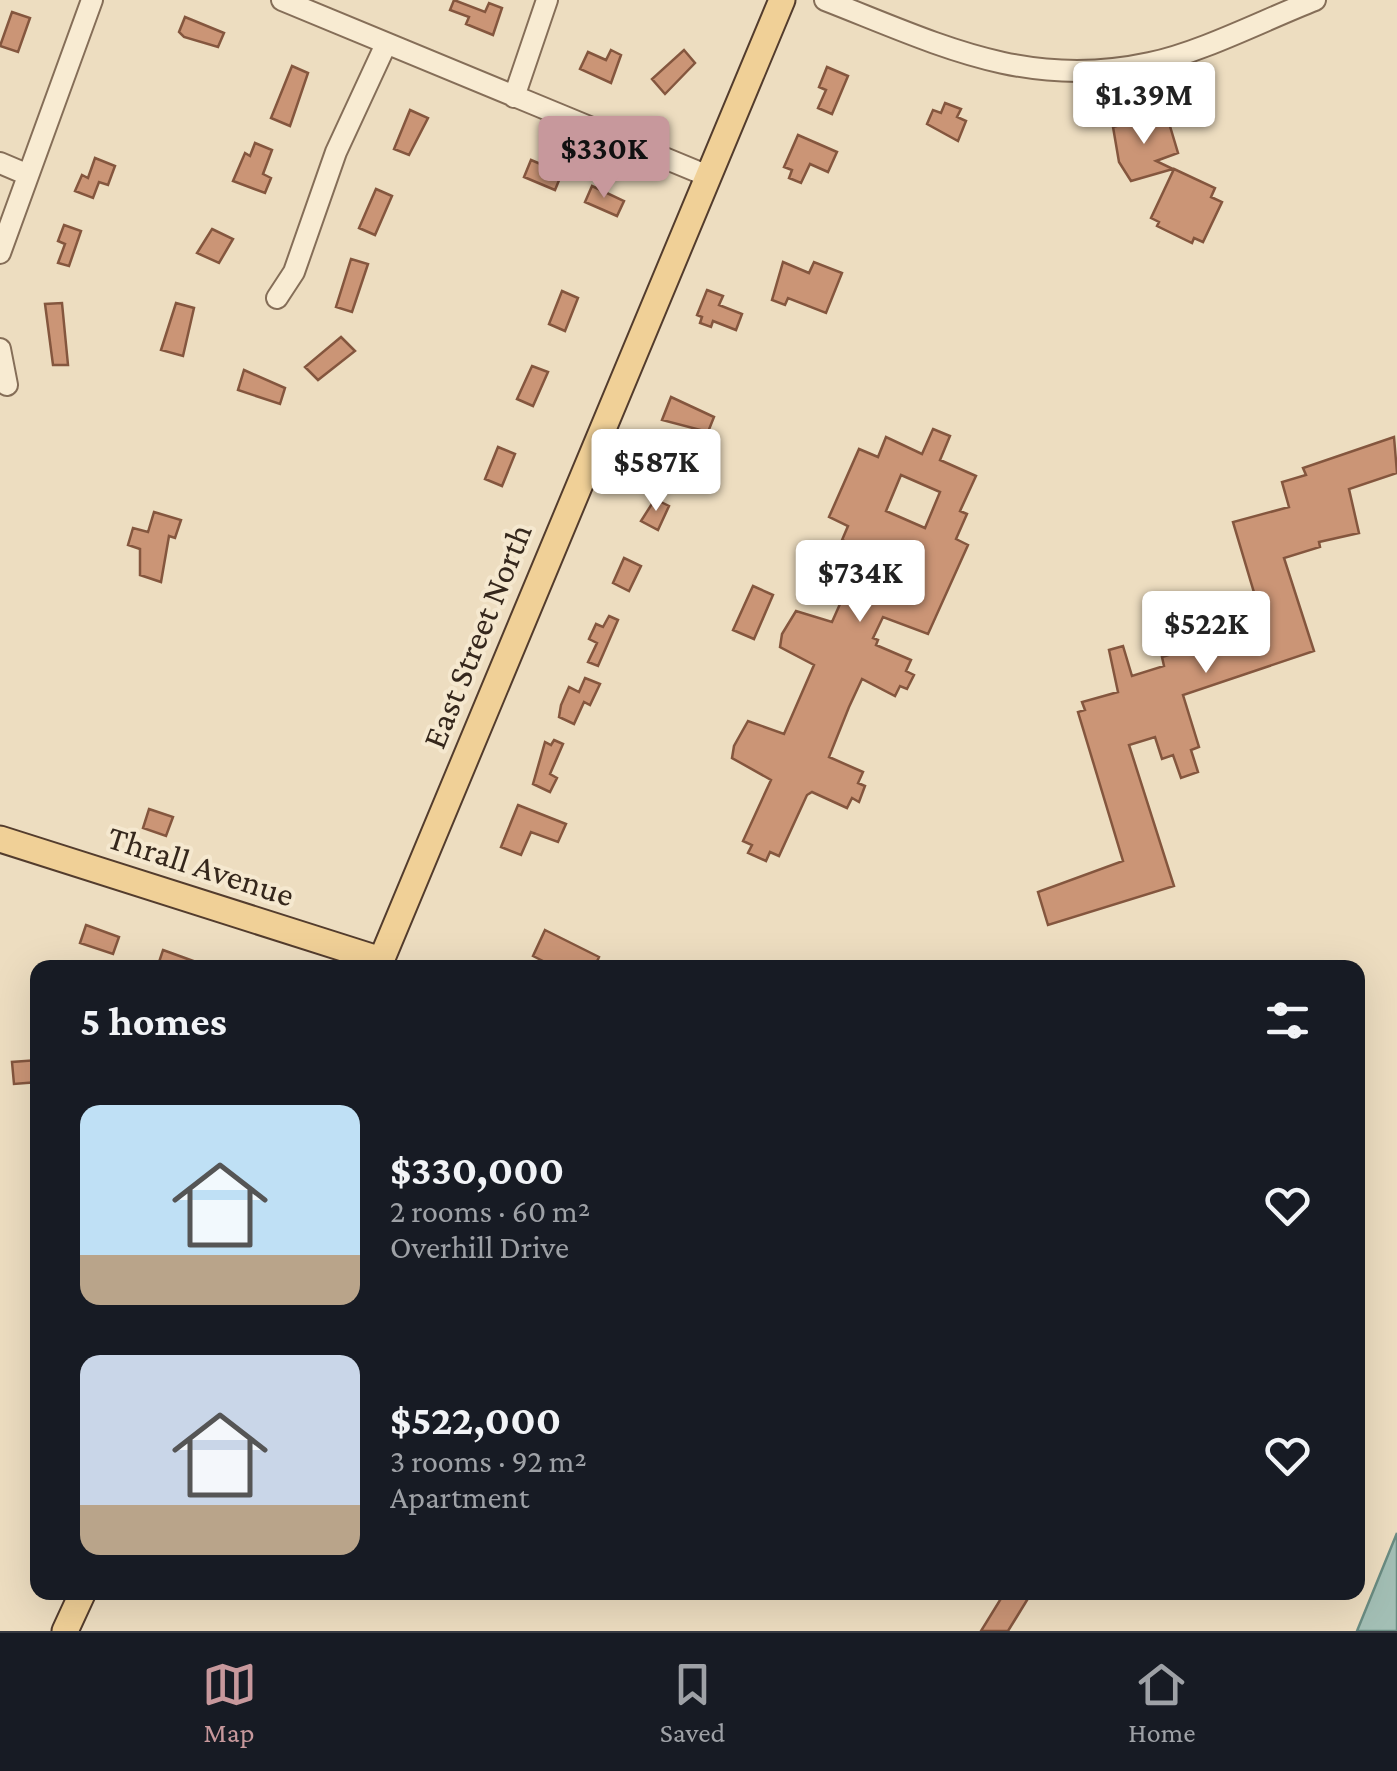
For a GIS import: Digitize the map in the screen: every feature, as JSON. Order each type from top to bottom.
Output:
[{"type":"main road","name":"East Street North","points":[[381,960],[782,0]]},
{"type":"main road","name":"Thrall Avenue","points":[[0,839],[367,960]]},
{"type":"main road","points":[[65,1631],[79,1600]]},
{"type":"street","points":[[0,253],[92,0]]},
{"type":"street","points":[[282,0],[708,176]]},
{"type":"street","points":[[514,97],[548,0]]},
{"type":"street","points":[[825,0],[992,62],[1058,73],[1154,63],[1315,0]]},
{"type":"street","points":[[277,298],[294,272],[336,152],[386,44]]},
{"type":"street","points":[[0,163],[26,174]]},
{"type":"street","points":[[0,349],[7,385]]},
{"type":"water","points":[[1397,1533],[1397,1631],[1357,1631]]},
{"type":"building","points":[[454,0],[485,12],[489,3],[502,8],[493,35],[466,24],[469,17],[450,10]]},
{"type":"building","points":[[12,12],[30,18],[18,52],[0,46]]},
{"type":"building","points":[[185,17],[224,33],[218,47],[184,37],[179,32]]},
{"type":"building","points":[[611,50],[621,55],[611,83],[580,69],[588,52],[606,60]]},
{"type":"building","points":[[684,50],[695,63],[665,94],[652,79]]},
{"type":"building","points":[[292,66],[308,73],[290,126],[271,118]]},
{"type":"building","points":[[827,67],[848,76],[832,114],[818,108],[826,90],[819,87]]},
{"type":"building","points":[[945,103],[961,109],[957,117],[966,121],[958,141],[927,124],[933,110],[941,113]]},
{"type":"building","points":[[410,110],[428,118],[409,155],[394,149]]},
{"type":"building","points":[[1156,115],[1160,125],[1169,123],[1178,153],[1156,161],[1173,169],[1131,181],[1119,162],[1113,127]]},
{"type":"building","points":[[798,135],[837,152],[828,172],[810,164],[801,183],[789,178],[792,170],[784,167]]},
{"type":"building","points":[[255,143],[272,150],[263,174],[271,178],[265,193],[233,181],[245,153],[250,156]]},
{"type":"building","points":[[95,158],[115,166],[108,185],[99,182],[93,198],[75,191],[82,175],[88,178]]},
{"type":"building","points":[[531,160],[562,173],[555,190],[524,177]]},
{"type":"building","points":[[1174,169],[1215,188],[1211,197],[1222,202],[1203,242],[1194,238],[1192,243],[1157,226],[1159,222],[1151,218]]},
{"type":"building","points":[[592,186],[624,201],[617,216],[585,202]]},
{"type":"building","points":[[376,189],[392,196],[375,235],[359,228]]},
{"type":"building","points":[[64,225],[81,231],[69,266],[58,263],[65,244],[58,241]]},
{"type":"building","points":[[212,229],[233,239],[219,263],[197,253]]},
{"type":"building","points":[[351,259],[368,264],[352,312],[336,307]]},
{"type":"building","points":[[783,262],[809,273],[814,262],[842,273],[826,313],[788,298],[785,305],[772,300]]},
{"type":"building","points":[[707,290],[723,296],[719,305],[742,314],[736,330],[713,321],[711,327],[700,323],[702,317],[697,315]]},
{"type":"building","points":[[562,291],[578,298],[565,331],[549,324]]},
{"type":"building","points":[[62,303],[68,365],[53,365],[45,304]]},
{"type":"building","points":[[176,303],[194,308],[183,356],[161,350]]},
{"type":"building","points":[[341,337],[355,351],[318,380],[305,367]]},
{"type":"building","points":[[532,366],[548,372],[533,406],[517,399]]},
{"type":"building","points":[[244,370],[285,388],[280,404],[238,390]]},
{"type":"building","points":[[671,397],[714,417],[708,432],[662,420]]},
{"type":"building","points":[[933,429],[950,436],[940,460],[976,476],[960,511],[967,514],[956,539],[968,545],[928,634],[883,617],[873,638],[878,640],[876,645],[911,660],[906,671],[914,675],[907,689],[900,686],[895,696],[862,679],[849,707],[829,757],[863,772],[858,783],[865,786],[859,802],[852,798],[847,808],[812,792],[807,795],[779,856],[770,852],[766,861],[748,853],[752,845],[743,841],[771,780],[732,758],[734,746],[748,721],[784,734],[814,665],[780,647],[782,634],[796,611],[832,622],[864,550],[842,540],[848,526],[829,517],[859,449],[878,457],[886,437],[922,454]],"holes":[[[901,475],[940,492],[925,528],[886,511]]]},
{"type":"building","points":[[1394,437],[1397,473],[1349,489],[1359,533],[1319,542],[1320,547],[1284,558],[1314,651],[1183,695],[1199,747],[1191,750],[1198,772],[1181,778],[1173,755],[1162,759],[1155,737],[1129,745],[1174,886],[1048,925],[1038,892],[1123,861],[1078,712],[1085,710],[1082,702],[1118,692],[1109,650],[1123,646],[1132,676],[1164,666],[1162,657],[1264,626],[1233,522],[1289,507],[1282,482],[1306,475],[1303,468]]},
{"type":"building","points":[[498,447],[515,454],[502,486],[485,479]]},
{"type":"building","points":[[655,499],[669,506],[658,530],[641,521]]},
{"type":"building","points":[[154,512],[181,520],[175,538],[169,536],[161,582],[140,575],[140,549],[128,545],[133,528],[148,532]]},
{"type":"building","points":[[624,558],[641,566],[629,591],[613,583]]},
{"type":"building","points":[[753,586],[773,595],[754,639],[733,630]]},
{"type":"building","points":[[609,616],[618,620],[598,666],[588,662],[597,643],[589,639],[596,624],[603,627]]},
{"type":"building","points":[[585,678],[600,684],[590,705],[584,702],[574,724],[559,717],[561,705],[569,687],[579,692]]},
{"type":"building","points":[[554,740],[563,744],[550,774],[557,778],[550,792],[533,784],[545,742],[551,745]]},
{"type":"building","points":[[518,805],[566,824],[558,842],[531,832],[521,855],[501,847]]},
{"type":"building","points":[[149,809],[173,817],[166,836],[143,828]]},
{"type":"building","points":[[86,925],[119,937],[113,954],[80,943]]},
{"type":"building","points":[[545,930],[599,957],[541,960],[533,956]]},
{"type":"building","points":[[163,950],[190,960],[160,960]]},
{"type":"building","points":[[30,1061],[30,1083],[14,1084],[12,1062]]},
{"type":"building","points":[[1000,1600],[1027,1600],[1008,1631],[981,1631]]}]
